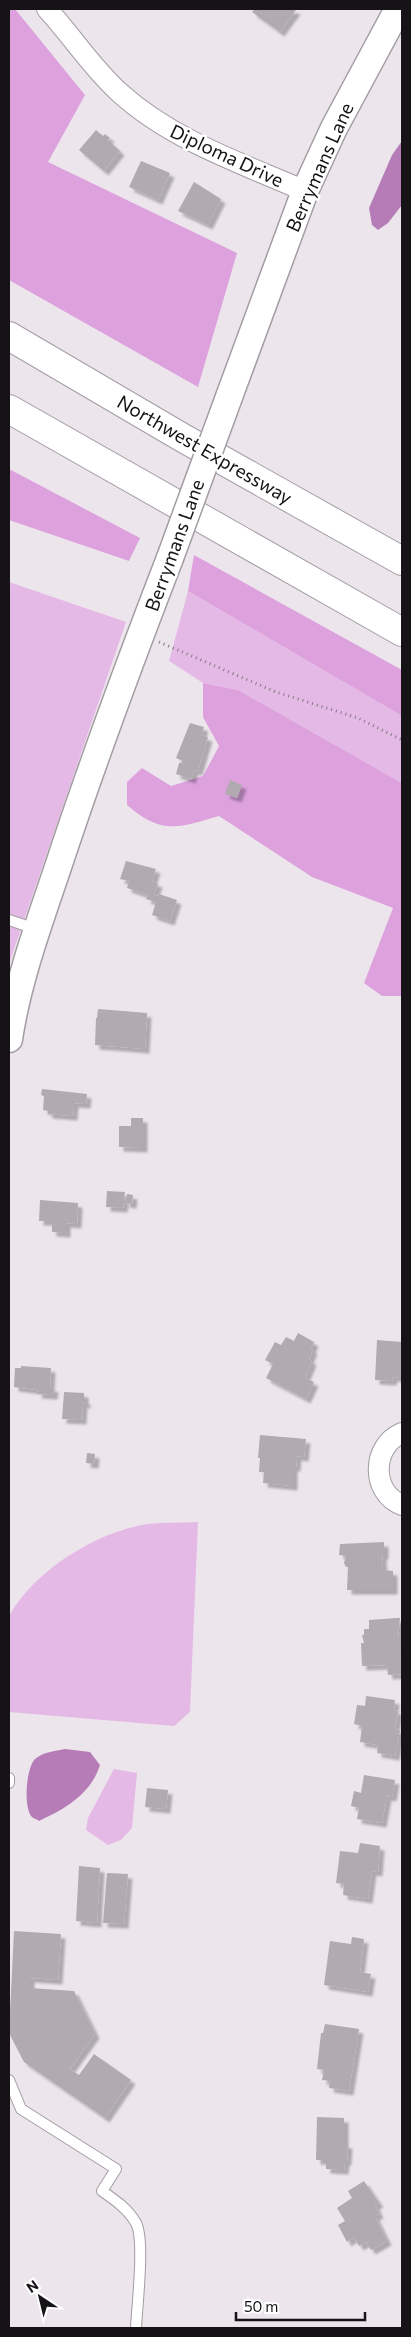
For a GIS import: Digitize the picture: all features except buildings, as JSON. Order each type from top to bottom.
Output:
[{"type":"highway","name":"Northwest Expressway","points":[[9,336],[183,438],[402,561]]},
{"type":"highway","points":[[9,409],[402,632]]},
{"type":"street","name":"Diploma Drive","points":[[47,9],[100,73],[141,111],[190,141],[305,191]]},
{"type":"street","name":"Berrymans Lane","points":[[9,1039],[22,979],[37,930],[139,639],[305,191],[334,128],[398,9]]},
{"type":"street","points":[[402,1434],[390,1442],[382,1452],[378,1468],[380,1484],[388,1497],[402,1505]]},
{"type":"lane","points":[[9,920],[37,930]]},
{"type":"lane","points":[[9,1778],[9,1783]]},
{"type":"lane","points":[[9,2080],[21,2109]]},
{"type":"lane","points":[[9,2106],[21,2109],[116,2169],[102,2191],[117,2201],[137,2225],[139,2251],[136,2328]]},
{"type":"path","points":[[139,639],[159,642],[276,692],[358,718],[402,740]]},
{"type":"shaded area","points":[[9,9],[15,9],[85,95],[48,162],[237,253],[198,387],[9,280]]},
{"type":"shaded area","points":[[402,141],[402,205],[388,223],[378,230],[372,225],[369,208],[392,155]]},
{"type":"shaded area","points":[[9,469],[140,538],[129,561],[9,520]]},
{"type":"shaded area","points":[[194,555],[402,670],[402,716],[188,591]]},
{"type":"shaded area","points":[[9,582],[126,622],[9,964]]},
{"type":"shaded area","points":[[188,591],[402,716],[402,783],[238,690],[203,683],[169,661]]},
{"type":"shaded area","points":[[203,683],[238,690],[402,783],[402,996],[382,996],[364,983],[393,908],[312,877],[219,816],[181,826],[161,825],[139,815],[127,805],[127,782],[142,768],[171,786],[203,776],[219,746],[203,717]]},
{"type":"shaded area","points":[[198,1522],[190,1712],[174,1726],[9,1712],[9,1616],[34,1583],[69,1556],[88,1544],[108,1535],[148,1524]]},
{"type":"shaded area","points":[[65,1749],[90,1752],[100,1765],[96,1775],[84,1792],[67,1806],[39,1821],[32,1817],[27,1805],[29,1771],[35,1759],[49,1752]]},
{"type":"shaded area","points":[[114,1769],[137,1773],[132,1828],[121,1840],[108,1845],[86,1830],[88,1818]]}]
